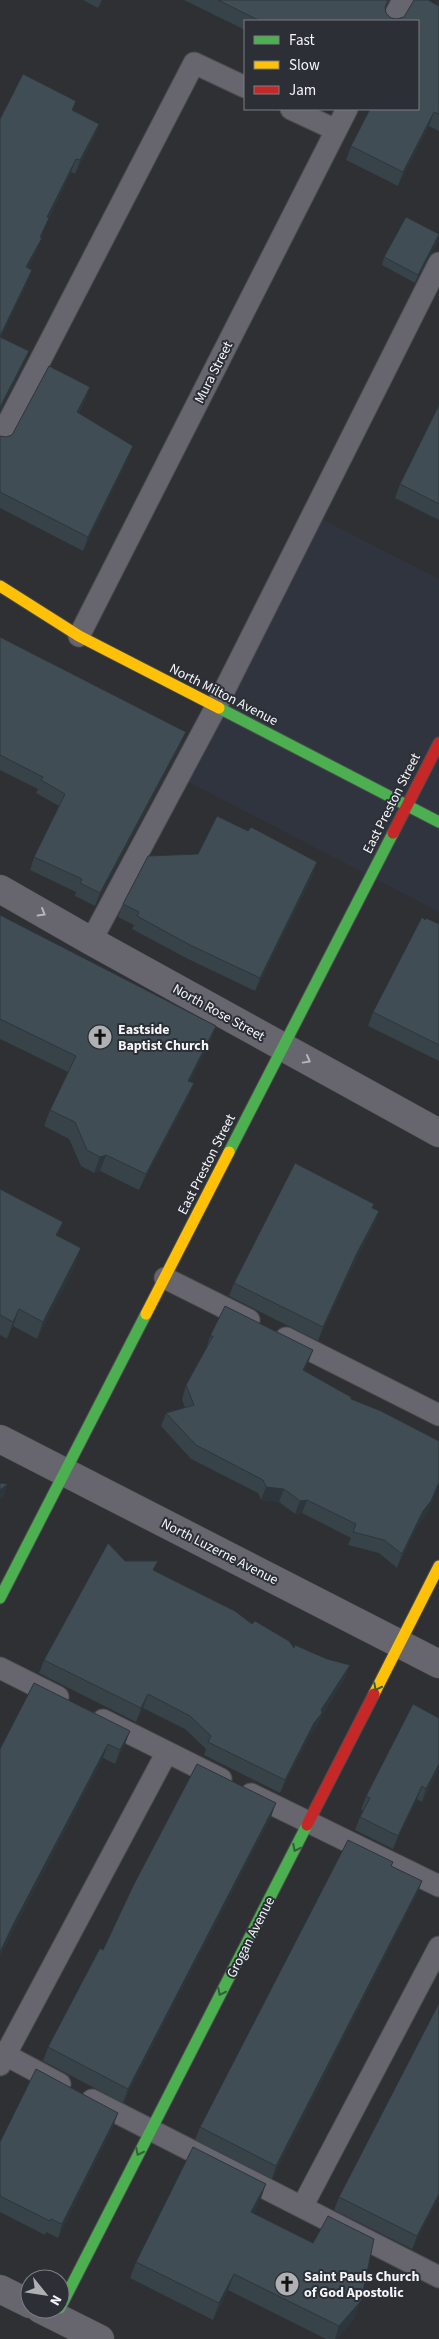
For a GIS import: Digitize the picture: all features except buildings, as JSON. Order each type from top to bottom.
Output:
[{"type":"street","name":"North Milton Avenue","points":[[0,586],[79,636],[439,822]]},
{"type":"street","name":"East Preston Street","points":[[0,1598],[439,743]]},
{"type":"street","name":"North Rose Street","points":[[0,888],[90,941],[439,1132]]},
{"type":"street","name":"North Luzerne Avenue","points":[[0,1439],[439,1664]]},
{"type":"street","name":"Grogan Avenue","points":[[70,2281],[150,2131],[439,1566]]},
{"type":"street","points":[[0,2289],[20,2299]]},
{"type":"street","points":[[67,2319],[100,2339]]},
{"type":"lane","points":[[393,20],[403,0]]},
{"type":"lane","points":[[0,438],[194,63],[244,87]]},
{"type":"lane","points":[[293,110],[336,130]]},
{"type":"lane","name":"Mura Street","points":[[79,636],[346,110]]},
{"type":"lane","points":[[90,941],[216,707],[439,263]]},
{"type":"lane","points":[[165,1278],[439,1415]]},
{"type":"lane","points":[[0,1668],[308,1823],[439,1886]]},
{"type":"lane","points":[[167,1752],[2,2057],[302,2207],[439,2278]]},
{"type":"lane","points":[[302,2207],[439,1947]]},
{"type":"shaded area","points":[[322,519],[439,579],[439,912],[179,777]]},
{"type":"traffic: fast","points":[[219,708],[439,822]]},
{"type":"traffic: fast","points":[[229,1152],[393,833]]},
{"type":"traffic: fast","points":[[0,1598],[146,1314]]},
{"type":"traffic: fast","points":[[70,2288],[307,1825]]},
{"type":"traffic: slow","points":[[0,586],[79,636],[219,708]]},
{"type":"traffic: slow","points":[[146,1314],[229,1152]]},
{"type":"traffic: slow","points":[[374,1694],[439,1566]]},
{"type":"traffic: jam","points":[[393,833],[439,743]]},
{"type":"traffic: jam","points":[[307,1825],[374,1694]]},
{"type":"place","name":"Eastside Baptist Church","points":[[100,1037]]},
{"type":"place","name":"Saint Pauls Church of God Apostolic","points":[[287,2284]]}]
